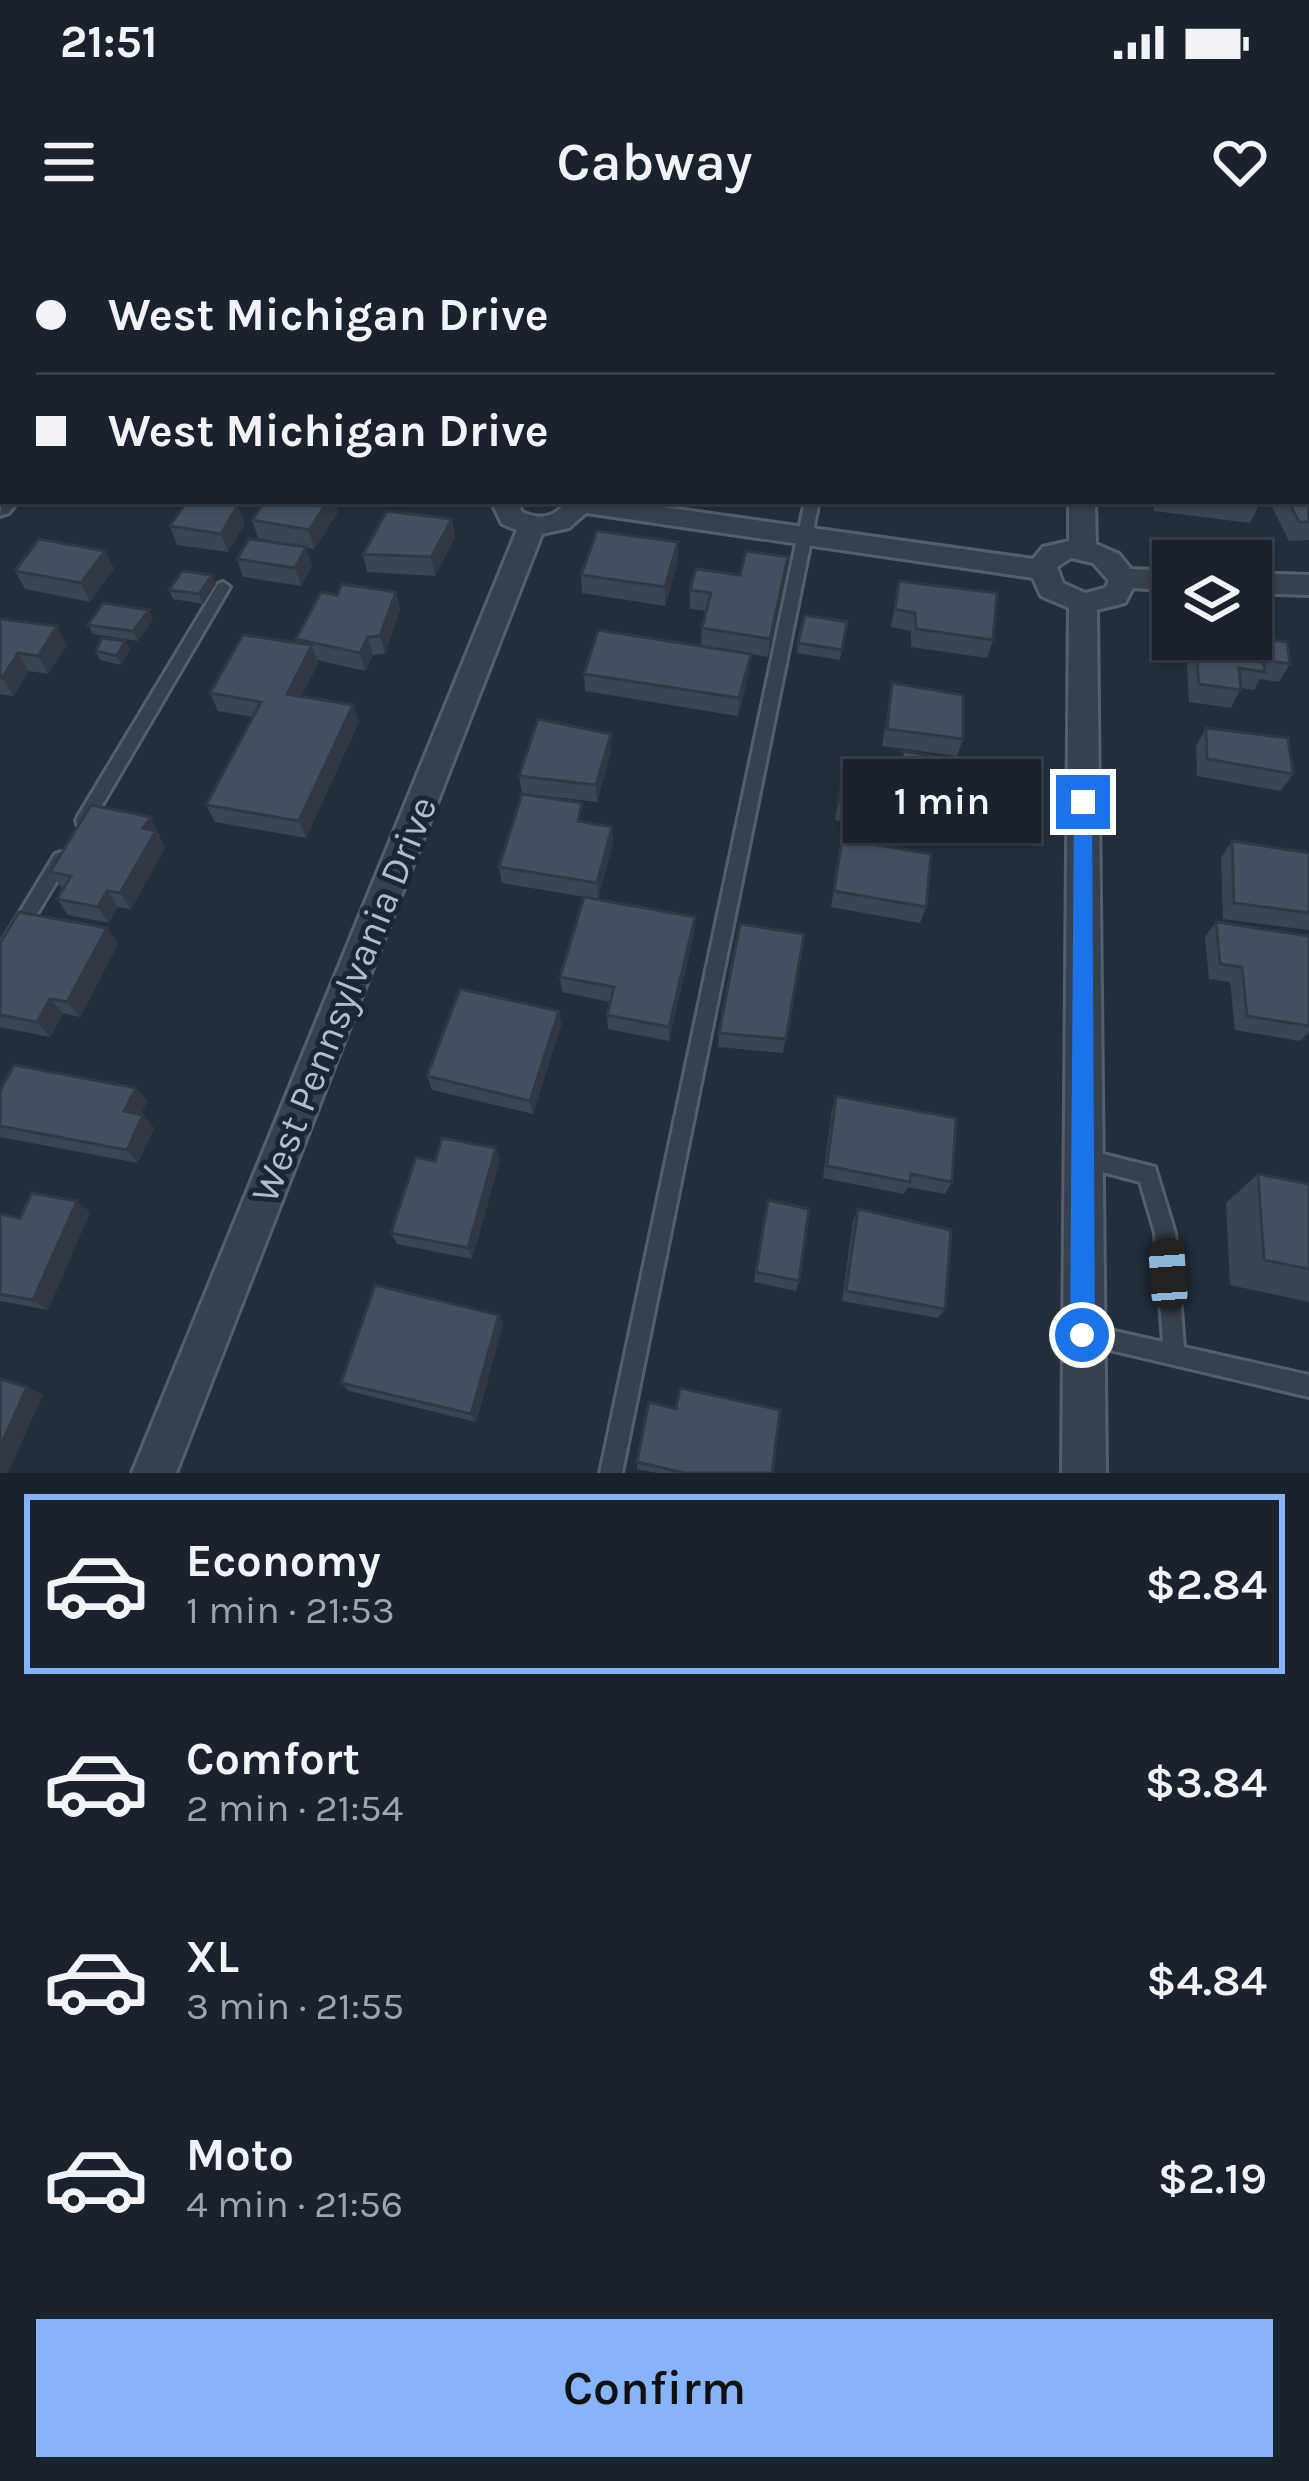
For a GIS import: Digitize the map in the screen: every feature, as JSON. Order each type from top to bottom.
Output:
[{"type":"street","points":[[505,504],[511,518],[532,526],[567,519],[578,504]]},
{"type":"street","points":[[586,504],[1043,569]]},
{"type":"street","points":[[1082,504],[1082,549]]},
{"type":"street","name":"West Pennsylvania Drive","points":[[154,1473],[532,526]]},
{"type":"street","points":[[1043,569],[1053,554],[1082,549],[1111,560],[1122,578]]},
{"type":"street","points":[[1043,569],[1051,589],[1083,603],[1115,596],[1122,578]]},
{"type":"street","points":[[1122,578],[1152,580]]},
{"type":"street","points":[[1272,584],[1309,585]]},
{"type":"street","points":[[1083,603],[1084,1473]]},
{"type":"lane","points":[[611,1473],[811,504]]},
{"type":"lane","points":[[0,961],[224,587]]},
{"type":"lane","points":[[1083,1158],[1148,1174],[1165,1233],[1174,1355]]},
{"type":"lane","points":[[1082,1335],[1309,1386]]},
{"type":"building","points":[[185,504],[238,505],[221,534],[170,526]]},
{"type":"building","points":[[263,504],[326,504],[309,530],[252,520]]},
{"type":"building","points":[[1290,504],[1309,504],[1309,522],[1299,522]]},
{"type":"building","points":[[387,511],[452,519],[431,557],[363,554]]},
{"type":"building","points":[[597,531],[678,542],[665,587],[581,575]]},
{"type":"building","points":[[39,539],[105,551],[81,583],[15,571]]},
{"type":"building","points":[[249,539],[306,547],[295,568],[237,559]]},
{"type":"building","points":[[746,551],[788,557],[770,639],[702,628],[711,593],[690,590],[696,569],[740,575]]},
{"type":"building","points":[[182,571],[212,575],[199,594],[169,590]]},
{"type":"building","points":[[899,581],[997,593],[993,640],[916,629],[915,613],[895,609]]},
{"type":"building","points":[[342,584],[396,592],[380,636],[368,637],[360,653],[296,639],[321,592],[337,595]]},
{"type":"building","points":[[103,603],[149,610],[133,631],[88,625]]},
{"type":"building","points":[[805,615],[847,622],[842,650],[798,643]]},
{"type":"building","points":[[0,619],[57,626],[38,656],[18,653],[2,678],[0,678]]},
{"type":"building","points":[[598,630],[751,654],[739,698],[584,674]]},
{"type":"building","points":[[243,635],[312,645],[287,694],[353,705],[299,821],[206,805],[261,702],[210,693]]},
{"type":"building","points":[[102,638],[125,641],[117,656],[96,651]]},
{"type":"building","points":[[1272,640],[1287,642],[1290,664],[1263,660],[1272,660]]},
{"type":"building","points":[[1197,660],[1263,660],[1265,672],[1239,668],[1241,690],[1199,684]]},
{"type":"building","points":[[892,683],[963,695],[963,739],[887,729]]},
{"type":"building","points":[[538,719],[611,734],[596,785],[519,776]]},
{"type":"building","points":[[1206,728],[1288,738],[1293,774],[1207,759]]},
{"type":"building","points":[[903,751],[978,764],[973,827],[838,803],[842,778],[879,784],[881,767],[901,770]]},
{"type":"building","points":[[522,794],[582,803],[578,821],[612,827],[597,883],[499,867]]},
{"type":"building","points":[[91,805],[151,817],[143,828],[156,831],[120,893],[107,891],[98,907],[57,899],[71,876],[50,872]]},
{"type":"building","points":[[842,839],[931,854],[926,907],[834,891]]},
{"type":"building","points":[[1232,841],[1309,853],[1309,913],[1234,903]]},
{"type":"building","points":[[584,897],[695,917],[669,1027],[607,1015],[614,987],[560,977]]},
{"type":"building","points":[[19,912],[107,928],[67,1002],[50,999],[37,1022],[0,1015],[0,943]]},
{"type":"building","points":[[1216,922],[1309,936],[1309,1026],[1247,1016],[1242,967],[1220,964]]},
{"type":"building","points":[[740,924],[804,934],[786,1039],[719,1033]]},
{"type":"building","points":[[460,989],[559,1011],[530,1101],[427,1076]]},
{"type":"building","points":[[14,1065],[136,1088],[124,1111],[143,1115],[127,1150],[0,1126],[0,1091]]},
{"type":"building","points":[[836,1096],[956,1118],[952,1182],[911,1174],[910,1182],[827,1166]]},
{"type":"building","points":[[442,1138],[496,1148],[468,1248],[391,1233],[416,1157],[435,1161]]},
{"type":"building","points":[[1258,1174],[1309,1184],[1309,1269],[1264,1260]]},
{"type":"building","points":[[32,1193],[77,1201],[33,1300],[0,1294],[0,1214],[20,1218]]},
{"type":"building","points":[[768,1200],[809,1209],[799,1281],[756,1272]]},
{"type":"building","points":[[858,1209],[951,1230],[945,1309],[846,1291]]},
{"type":"building","points":[[375,1285],[499,1315],[471,1414],[341,1383]]},
{"type":"building","points":[[0,1379],[27,1387],[0,1447]]},
{"type":"building","points":[[680,1388],[780,1410],[772,1473],[684,1473],[637,1462],[649,1402],[676,1409]]},
{"type":"route","points":[[1082,1335],[1083,802]]}]
